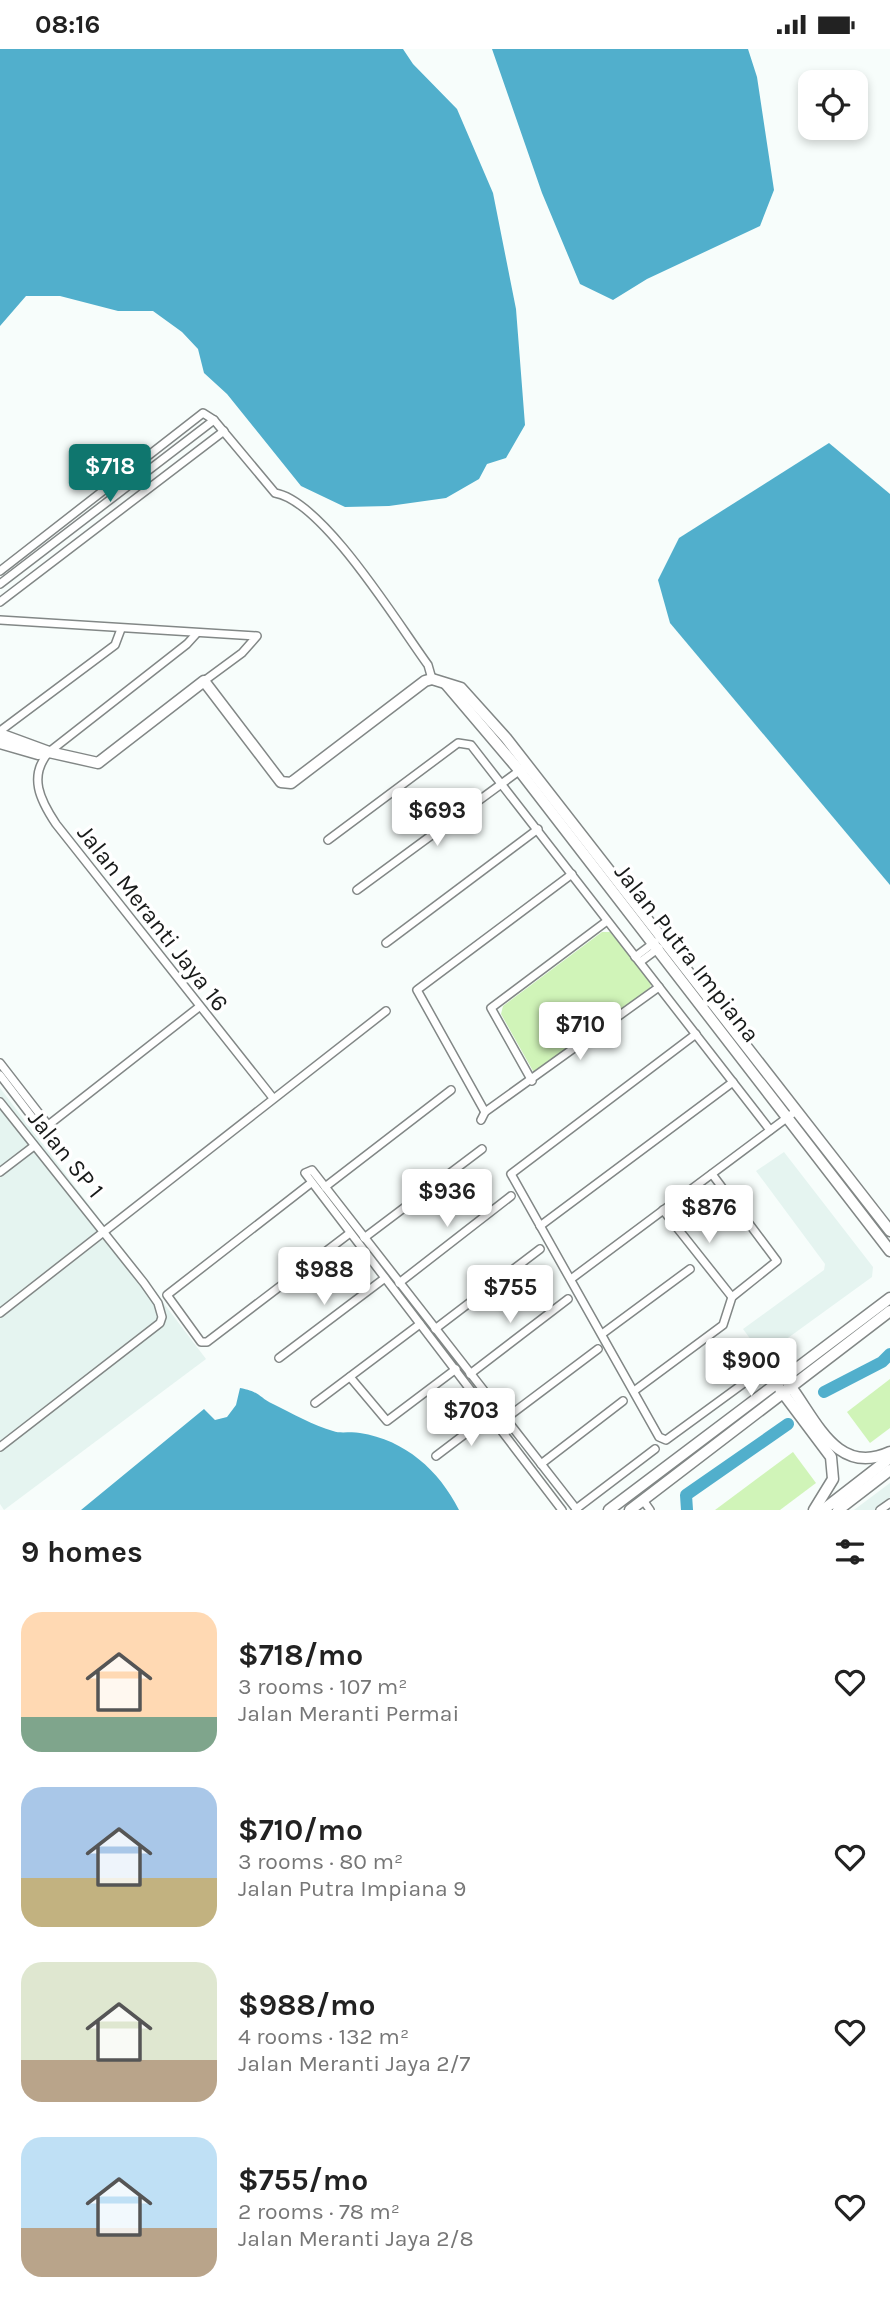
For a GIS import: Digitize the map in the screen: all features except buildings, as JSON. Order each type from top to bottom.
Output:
[{"type":"street","points":[[0,571],[203,413],[224,431],[275,493],[286,495],[308,510],[340,544],[428,665],[432,678],[446,684]]},
{"type":"street","points":[[0,584],[214,420]]},
{"type":"street","points":[[0,602],[224,431]]},
{"type":"street","points":[[0,620],[257,636],[242,653],[98,763],[49,752],[0,733]]},
{"type":"street","points":[[0,733],[115,645],[121,629]]},
{"type":"street","points":[[0,743],[38,754],[49,752],[187,644],[197,633]]},
{"type":"street","points":[[204,681],[281,782],[291,783],[432,678]]},
{"type":"street","name":"Jalan Putra Impiana","points":[[446,684],[461,688],[791,1114],[890,1251]]},
{"type":"street","name":"Jalan Putra Impiana","points":[[446,684],[523,768]]},
{"type":"street","points":[[328,840],[458,743],[471,745],[770,1130]]},
{"type":"street","name":"Jalan Meranti Jaya 16","points":[[49,752],[39,763],[36,776],[42,803],[199,1007],[273,1098]]},
{"type":"street","points":[[357,890],[523,768]]},
{"type":"street","points":[[386,943],[538,829]]},
{"type":"street","points":[[572,874],[417,990],[483,1116],[659,986]]},
{"type":"street","points":[[532,1081],[491,1008],[607,921]]},
{"type":"street","points":[[637,960],[659,944]]},
{"type":"street","points":[[45,1127],[199,1007]]},
{"type":"street","points":[[0,1313],[386,1011]]},
{"type":"street","points":[[696,1034],[511,1174],[662,1440],[755,1375]]},
{"type":"street","points":[[0,1063],[45,1127]]},
{"type":"street","points":[[0,1075],[45,1127]]},
{"type":"street","points":[[540,1226],[733,1082]]},
{"type":"street","points":[[325,1187],[451,1090]]},
{"type":"street","name":"Jalan SP 1","points":[[0,1102],[158,1303],[162,1317],[160,1323],[0,1447]]},
{"type":"street","points":[[570,1279],[791,1114]]},
{"type":"street","name":"Jalan Putra Impiana","points":[[791,1114],[890,1231]]},
{"type":"street","points":[[0,1172],[34,1146]]},
{"type":"street","points":[[364,1238],[482,1149]]},
{"type":"street","points":[[562,1510],[420,1324],[414,1309],[399,1283],[309,1170],[305,1175],[385,1278],[414,1309],[435,1329],[576,1510],[655,1449]]},
{"type":"street","points":[[634,1391],[723,1325],[732,1297],[777,1261],[712,1174]]},
{"type":"street","points":[[312,1184],[167,1295],[204,1343],[350,1233]]},
{"type":"street","points":[[399,1283],[511,1196]]},
{"type":"street","points":[[663,1210],[732,1297]]},
{"type":"street","points":[[435,1329],[540,1249]]},
{"type":"street","points":[[602,1334],[690,1269]]},
{"type":"street","points":[[279,1358],[385,1278]]},
{"type":"street","points":[[630,1510],[890,1298]]},
{"type":"street","points":[[470,1374],[568,1299]]},
{"type":"street","points":[[609,1510],[890,1311]]},
{"type":"street","points":[[315,1403],[420,1324]]},
{"type":"street","points":[[505,1419],[598,1349]]},
{"type":"street","points":[[350,1377],[386,1421],[456,1369]]},
{"type":"street","points":[[784,1386],[842,1454],[859,1460],[890,1452]]},
{"type":"street","points":[[784,1386],[831,1458],[832,1479],[814,1510]]},
{"type":"street","points":[[480,1401],[487,1395]]},
{"type":"street","points":[[541,1464],[623,1401]]},
{"type":"street","points":[[436,1456],[491,1415]]},
{"type":"street","points":[[823,1510],[890,1458]]},
{"type":"street","points":[[838,1510],[890,1470]]},
{"type":"street","points":[[546,1489],[555,1483]]},
{"type":"street","points":[[643,1500],[650,1510]]},
{"type":"street","points":[[880,1510],[890,1503]]},
{"type":"shaded area","points":[[0,1088],[206,1359],[4,1510],[0,1504]]},
{"type":"shaded area","points":[[784,1152],[873,1267],[872,1277],[763,1356],[743,1329],[824,1270],[825,1264],[756,1171]]},
{"type":"shaded area","points":[[890,1483],[890,1510],[854,1510]]},
{"type":"green space","points":[[602,932],[610,932],[652,981],[650,988],[537,1073],[533,1071],[501,1014],[503,1006]]},
{"type":"green space","points":[[890,1379],[890,1428],[870,1443],[847,1412]]},
{"type":"green space","points":[[793,1452],[816,1483],[780,1510],[715,1510]]},
{"type":"water","points":[[0,49],[403,49],[413,64],[457,109],[493,193],[516,309],[525,425],[506,458],[487,464],[479,479],[446,498],[389,506],[345,507],[301,486],[227,394],[204,373],[198,349],[182,332],[153,311],[118,311],[60,296],[26,296],[0,326]]},
{"type":"water","points":[[492,49],[748,49],[757,77],[774,190],[760,226],[647,279],[613,300],[580,284],[542,193]]},
{"type":"water","points":[[829,443],[890,494],[890,885],[670,623],[658,580],[679,538]]},
{"type":"water","points":[[240,1388],[256,1393],[326,1429],[357,1432],[392,1442],[431,1470],[459,1510],[81,1510],[204,1409],[215,1420],[227,1417],[236,1405]]},
{"type":"waterway","points":[[824,1392],[882,1362],[890,1354]]},
{"type":"waterway","points":[[687,1510],[686,1495],[788,1424]]}]
